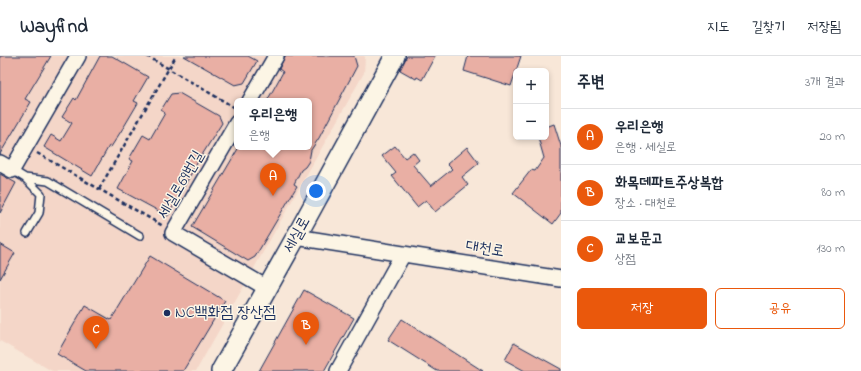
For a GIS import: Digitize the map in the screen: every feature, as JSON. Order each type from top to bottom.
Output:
[{"type":"street","points":[[6,167],[26,147],[78,56]]},
{"type":"street","points":[[252,98],[276,56]]},
{"type":"street","name":"세실로","points":[[221,371],[296,237],[394,56]]},
{"type":"street","name":"세실로69번길","points":[[234,128],[173,233],[267,288]]},
{"type":"street","name":"대천로","points":[[296,237],[561,279]]},
{"type":"street","points":[[338,371],[403,254]]},
{"type":"lane","points":[[6,167],[25,178],[41,194],[39,213],[27,234]]},
{"type":"lane","points":[[25,178],[48,180],[140,236]]},
{"type":"path","points":[[147,56],[234,106]]},
{"type":"path","points":[[99,189],[176,56]]},
{"type":"path","points":[[26,147],[173,233]]},
{"type":"shaded area","points":[[0,56],[364,56],[364,73],[196,371],[52,371],[0,341]]},
{"type":"building","points":[[0,56],[51,56],[25,99],[31,102],[0,154]]},
{"type":"building","points":[[100,56],[112,56],[148,77],[134,101],[138,103],[111,147],[109,146],[92,176],[44,147],[51,135],[61,141],[72,123],[62,117],[74,98],[76,100]]},
{"type":"building","points":[[184,56],[248,56],[257,61],[244,83],[235,85]]},
{"type":"building","points":[[285,56],[354,56],[357,66],[312,148],[312,98],[269,98],[283,72],[279,69]]},
{"type":"building","points":[[407,56],[435,56],[422,80],[417,77],[416,79],[400,70]]},
{"type":"building","points":[[468,56],[521,56],[517,68],[513,68],[513,80],[511,86],[464,71]]},
{"type":"building","points":[[179,93],[219,116],[222,123],[197,163],[168,216],[118,189],[133,161],[129,159],[143,135],[150,139],[165,113],[161,110],[171,94]]},
{"type":"building","points":[[554,124],[561,146],[561,213],[553,224],[513,193],[531,170],[535,171],[544,158],[539,140],[549,140],[549,126]]},
{"type":"building","points":[[395,146],[405,158],[413,152],[419,160],[413,165],[431,186],[452,169],[447,164],[467,147],[479,163],[462,177],[468,185],[435,212],[426,200],[417,207],[392,176],[396,173],[382,156]]},
{"type":"building","points":[[237,150],[311,150],[309,161],[301,170],[294,184],[297,186],[255,257],[248,261],[192,227]]},
{"type":"building","points":[[0,174],[16,183],[0,213]]},
{"type":"building","points":[[0,244],[15,253],[0,279]]},
{"type":"building","name":"NC백화점 장산점","points":[[150,256],[225,301],[183,371],[86,371],[57,354],[85,305],[111,320]]},
{"type":"building","points":[[304,290],[354,318],[324,371],[259,371]]},
{"type":"building","points":[[402,319],[483,371],[437,371],[388,340]]},
{"type":"building","points":[[514,343],[561,369],[561,371],[525,371],[505,360]]},
{"type":"place","name":"우리은행","points":[[273,196]]},
{"type":"place","name":"NC백화점 장산점","points":[[167,313]]},
{"type":"place","name":"화목데파트주상복합","points":[[306,345]]},
{"type":"place","name":"교보문고","points":[[96,349]]}]
